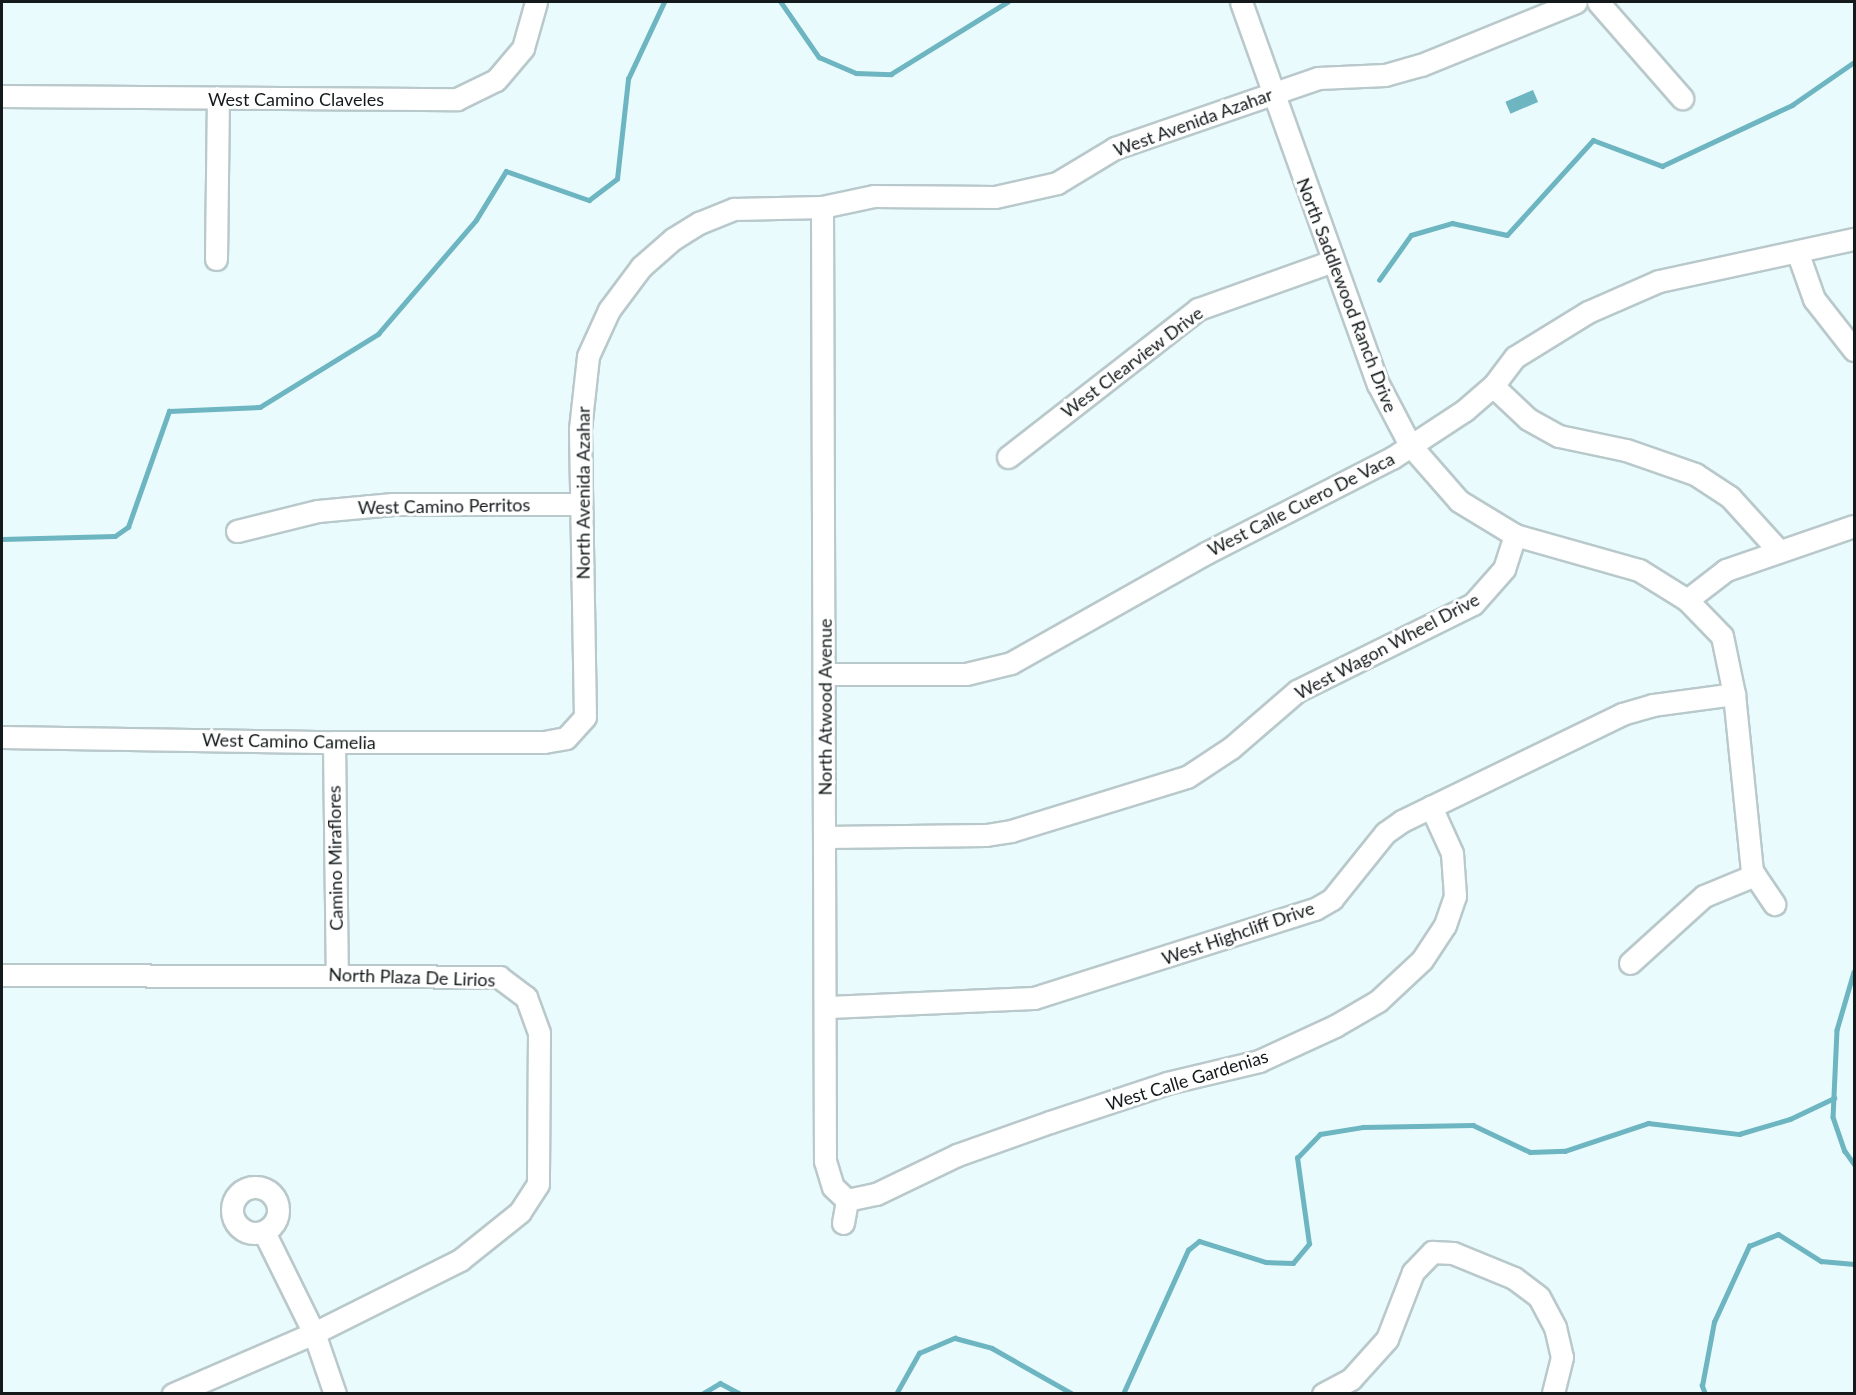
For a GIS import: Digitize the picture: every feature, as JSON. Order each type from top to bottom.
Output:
[{"type":"street","name":"West Camino Claveles","points":[[2,96],[457,99],[496,80],[523,48],[536,2]]},
{"type":"street","name":"North Saddlewood Ranch Drive","points":[[1241,2],[1378,384],[1410,445],[1459,501],[1515,535],[1639,570],[1687,600],[1722,636],[1734,694],[1755,875],[1774,904]]},
{"type":"street","name":"West Avenida Azahar","points":[[734,209],[822,207],[873,196],[995,197],[1058,183],[1115,148],[1318,78],[1384,75],[1421,65],[1576,2]]},
{"type":"street","points":[[1598,2],[1682,98]]},
{"type":"street","points":[[216,259],[218,99]]},
{"type":"street","name":"North Atwood Avenue","points":[[822,207],[828,1007],[825,1161],[833,1187],[847,1200]]},
{"type":"street","name":"North Avenida Azahar","points":[[577,734],[585,717],[580,429],[588,356],[609,310],[641,267],[674,239],[699,223],[734,209]]},
{"type":"street","name":"West Calle Cuero De Vaca","points":[[825,674],[966,674],[1011,663],[1206,553],[1340,487],[1410,445],[1465,410],[1493,386],[1515,357],[1588,312],[1659,281],[1798,254],[1854,239]]},
{"type":"street","points":[[1798,254],[1814,300],[1854,350]]},
{"type":"street","name":"West Clearview Drive","points":[[1008,457],[1197,309],[1333,261]]},
{"type":"street","points":[[1493,386],[1528,418],[1559,436],[1658,459],[1695,474],[1730,496],[1778,550]]},
{"type":"street","name":"West Camino Perritos","points":[[237,531],[318,511],[393,504],[581,504]]},
{"type":"street","points":[[1687,600],[1726,570],[1778,550],[1854,526]]},
{"type":"street","name":"West Wagon Wheel Drive","points":[[825,837],[986,835],[1011,831],[1187,777],[1231,748],[1298,692],[1473,604],[1504,569],[1515,535]]},
{"type":"street","name":"West Highcliff Drive","points":[[828,1007],[1034,998],[1315,909],[1332,899],[1384,834],[1431,807],[1622,714],[1653,705],[1734,694]]},
{"type":"street","name":"West Camino Camelia","points":[[2,737],[334,742],[544,742],[577,734]]},
{"type":"street","name":"Camino Miraflores","points":[[334,742],[337,974]]},
{"type":"street","name":"West Calle Gardenias","points":[[847,1200],[876,1194],[957,1155],[1050,1122],[1167,1083],[1259,1060],[1335,1026],[1378,1001],[1422,960],[1445,925],[1455,896],[1452,853],[1431,807]]},
{"type":"street","points":[[1630,963],[1704,896],[1755,875]]},
{"type":"street","name":"North Plaza De Lirios","points":[[2,975],[337,974],[499,977],[525,997],[539,1033],[538,1184],[520,1212],[460,1260],[314,1334],[173,1394]]},
{"type":"street","points":[[843,1223],[847,1200]]},
{"type":"street","points":[[264,1232],[314,1334],[335,1394]]},
{"type":"street","points":[[1323,1394],[1351,1379],[1387,1339],[1413,1272],[1430,1246],[1514,1278],[1539,1297],[1555,1327],[1562,1358],[1553,1394]]},
{"type":"water","points":[[1533,90],[1538,102],[1510,114],[1505,102]]},
{"type":"waterway","points":[[2,539],[115,536],[128,527],[169,411],[260,407],[378,334],[476,220],[506,171],[589,200],[617,179],[628,79],[664,2]]},
{"type":"waterway","points":[[781,2],[819,57],[856,73],[891,74],[1007,2]]},
{"type":"waterway","points":[[1379,280],[1411,235],[1452,223],[1507,235],[1593,140],[1662,166],[1792,105],[1854,62]]},
{"type":"waterway","points":[[1854,972],[1837,1030],[1833,1117],[1845,1151],[1854,1164]]},
{"type":"waterway","points":[[1123,1394],[1188,1250],[1199,1241],[1266,1262],[1293,1263],[1309,1244],[1297,1158],[1320,1134],[1363,1127],[1473,1125],[1530,1152],[1565,1151],[1648,1123],[1739,1134],[1790,1119],[1834,1098]]},
{"type":"waterway","points":[[1705,1394],[1702,1386],[1714,1322],[1749,1246],[1778,1234],[1821,1261],[1854,1264]]},
{"type":"waterway","points":[[896,1394],[919,1353],[955,1338],[992,1348],[1073,1394]]},
{"type":"waterway","points":[[702,1394],[720,1383],[741,1394]]}]
